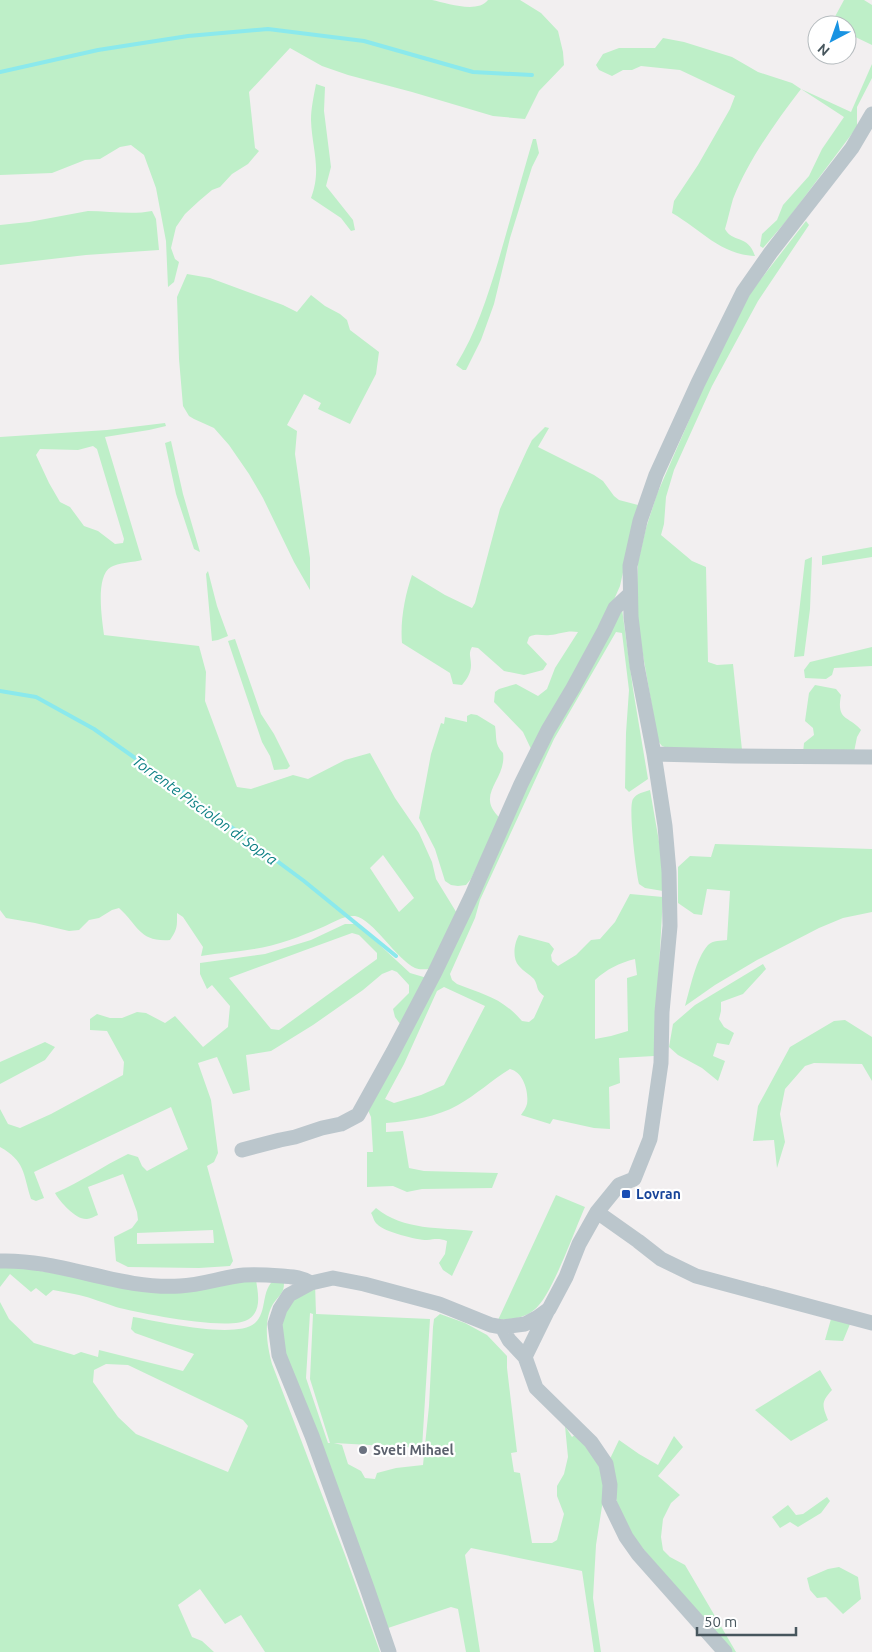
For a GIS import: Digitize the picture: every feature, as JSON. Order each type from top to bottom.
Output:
[{"type":"street","points":[[525,1357],[597,1212],[619,1185],[634,1179],[650,1139],[661,1063],[662,1012],[670,926],[669,872],[665,826],[654,754],[637,666],[631,617],[630,566],[640,521],[656,475],[743,292],[771,252],[852,148],[872,114]]},
{"type":"street","points":[[242,1150],[341,1124],[358,1115],[435,972],[472,895],[520,784],[548,730],[587,664],[615,608],[630,594]]},
{"type":"street","points":[[654,754],[747,757],[872,757]]},
{"type":"street","points":[[597,1212],[661,1259],[696,1276],[872,1323]]},
{"type":"street","points":[[0,1260],[32,1262],[103,1278],[153,1286],[181,1286],[243,1275],[274,1275],[301,1278],[311,1283]]},
{"type":"street","points":[[389,1652],[312,1436],[279,1356],[275,1324],[280,1309],[289,1296],[311,1283],[333,1278],[364,1284],[439,1304],[491,1325],[502,1327],[525,1324],[549,1309]]},
{"type":"street","points":[[502,1327],[509,1340],[525,1357],[536,1388],[591,1442],[606,1464],[610,1485],[609,1502],[626,1537],[638,1554],[725,1652]]},
{"type":"green space","points":[[0,0],[432,0],[469,7],[483,4],[488,0],[520,0],[541,13],[558,31],[564,65],[539,91],[525,119],[493,116],[348,75],[322,66],[290,48],[249,92],[255,148],[259,151],[248,164],[232,174],[220,187],[212,190],[199,201],[185,214],[176,227],[171,248],[175,259],[179,262],[174,282],[168,287],[166,241],[156,188],[144,155],[131,145],[120,147],[100,159],[85,160],[52,173],[0,175]]},
{"type":"green space","points":[[844,0],[864,0],[872,5],[872,45],[857,38],[857,15],[836,15]]},
{"type":"green space","points":[[663,38],[684,42],[732,57],[758,72],[792,83],[801,89],[772,128],[739,184],[733,199],[725,229],[732,236],[748,244],[755,256],[743,255],[721,246],[672,213],[674,201],[698,165],[730,109],[735,96],[680,70],[641,66],[632,70],[623,70],[612,76],[599,70],[596,65],[603,54],[619,48],[655,48]]},
{"type":"green space","points":[[872,64],[872,78],[857,107],[857,127],[788,219],[763,248],[760,246],[762,234],[777,220],[783,205],[809,176],[822,149],[844,117],[801,89],[851,112]]},
{"type":"green space","points":[[316,84],[325,87],[324,111],[331,167],[326,186],[353,220],[355,230],[351,231],[341,218],[311,198],[316,178],[316,159],[311,120]]},
{"type":"green space","points":[[533,139],[536,139],[539,153],[532,167],[510,238],[494,304],[481,340],[466,370],[463,370],[456,365],[475,328],[485,302]]},
{"type":"green space","points":[[88,211],[128,213],[152,211],[156,219],[159,250],[86,255],[0,265],[0,225],[29,222]]},
{"type":"green space","points":[[806,221],[809,225],[758,301],[712,386],[674,470],[666,497],[664,524],[661,535],[692,561],[706,567],[708,662],[717,665],[733,664],[742,750],[670,749],[662,746],[658,741],[636,615],[638,562],[646,528],[657,494],[707,379],[747,297]]},
{"type":"green space","points":[[187,274],[210,278],[297,312],[311,295],[325,306],[340,314],[347,320],[350,330],[379,352],[376,374],[350,424],[318,409],[321,403],[304,394],[287,425],[297,431],[295,454],[310,558],[310,590],[294,562],[263,498],[229,445],[214,428],[189,416],[183,406],[177,297]]},
{"type":"green space","points":[[165,423],[166,426],[105,437],[142,560],[111,567],[106,572],[101,588],[104,635],[199,646],[206,672],[205,701],[237,787],[251,789],[293,775],[308,779],[345,760],[370,753],[395,798],[419,833],[432,862],[436,879],[458,915],[430,969],[417,969],[408,963],[377,931],[355,916],[342,918],[306,934],[271,946],[201,956],[203,947],[183,917],[177,913],[173,936],[170,940],[160,940],[146,936],[119,908],[99,918],[89,920],[79,930],[69,931],[6,918],[0,910],[0,437],[107,430]],"holes":[[[93,446],[97,449],[124,539],[123,543],[115,544],[98,531],[84,526],[70,507],[60,502],[36,455],[40,449],[78,450]],[[383,855],[414,898],[399,912],[370,868]]]},
{"type":"green space","points":[[545,427],[549,428],[538,447],[594,475],[603,481],[619,500],[638,505],[620,586],[601,629],[531,749],[523,732],[494,702],[495,692],[516,684],[538,696],[547,689],[555,668],[578,632],[529,637],[527,643],[547,664],[543,670],[524,675],[504,671],[478,648],[472,647],[470,671],[462,685],[453,684],[450,673],[402,643],[402,617],[412,575],[445,595],[472,608],[475,603],[500,509],[532,440]]},
{"type":"green space","points":[[171,441],[183,494],[200,552],[194,549],[176,494],[165,443]]},
{"type":"green space","points":[[872,547],[872,557],[822,565],[822,556]]},
{"type":"green space","points":[[812,557],[810,609],[804,656],[794,657],[805,560]]},
{"type":"green space","points":[[208,571],[217,606],[228,636],[212,641],[206,574]]},
{"type":"green space","points":[[622,609],[648,779],[629,792],[625,788],[629,690],[622,633],[616,632],[554,739],[480,900],[475,918],[450,974],[452,980],[457,984],[492,998],[507,1007],[522,1021],[529,1022],[534,1018],[544,996],[538,990],[534,979],[522,969],[515,959],[514,951],[519,935],[549,943],[554,949],[551,955],[552,961],[558,966],[576,955],[591,940],[600,939],[615,922],[630,894],[663,897],[654,1056],[619,1058],[620,1083],[609,1087],[610,1129],[594,1128],[553,1119],[550,1124],[521,1115],[527,1104],[526,1088],[522,1078],[510,1069],[471,1097],[441,1113],[423,1118],[386,1123],[386,1132],[403,1131],[409,1168],[424,1171],[498,1173],[492,1188],[422,1189],[407,1192],[393,1186],[367,1187],[367,1152],[373,1152],[371,1117],[367,1108],[533,766]],"holes":[[[635,959],[637,975],[627,978],[628,1031],[595,1039],[595,980],[614,967]],[[444,987],[485,1006],[444,1085],[421,1095],[394,1103],[385,1099],[404,1064],[437,991]]]},
{"type":"green space","points":[[235,639],[261,714],[274,734],[290,766],[287,769],[274,770],[270,756],[262,742],[228,641]]},
{"type":"green space","points":[[872,647],[872,666],[834,668],[832,675],[826,679],[805,678],[804,670],[810,662]]},
{"type":"green space","points":[[815,685],[836,689],[841,695],[840,709],[842,714],[861,730],[857,737],[854,752],[803,753],[804,743],[814,735],[813,728],[805,721],[809,693]]},
{"type":"green space","points":[[471,714],[477,715],[495,726],[497,743],[503,753],[501,771],[493,787],[490,802],[500,818],[471,879],[466,885],[458,886],[451,885],[445,881],[435,849],[419,818],[431,754],[441,723],[444,724],[445,717],[467,722],[467,716]]},
{"type":"green space","points":[[650,790],[661,853],[663,891],[645,888],[639,884],[636,867],[631,814],[632,804],[636,795]]},
{"type":"green space","points":[[715,844],[872,849],[872,912],[843,918],[819,928],[757,960],[715,985],[685,1006],[694,974],[704,951],[712,942],[727,940],[730,891],[707,889],[702,915],[694,914],[678,903],[678,867],[690,856],[711,857]]},
{"type":"green space","points":[[345,924],[357,924],[410,973],[427,978],[403,1028],[395,1017],[393,1009],[409,993],[409,985],[397,972],[392,970],[382,974],[363,990],[313,1025],[271,1051],[246,1055],[250,1090],[233,1094],[217,1057],[198,1063],[211,1100],[218,1153],[214,1162],[207,1166],[233,1261],[230,1266],[199,1268],[128,1267],[116,1261],[114,1237],[132,1228],[138,1220],[137,1212],[123,1174],[88,1187],[98,1215],[90,1219],[83,1219],[73,1214],[55,1193],[128,1154],[138,1157],[142,1166],[147,1171],[188,1149],[171,1107],[34,1172],[44,1198],[36,1201],[31,1199],[22,1168],[14,1157],[0,1147],[0,1109],[8,1124],[20,1128],[51,1114],[123,1075],[124,1062],[107,1031],[90,1030],[90,1019],[97,1014],[110,1018],[122,1018],[137,1012],[146,1013],[165,1023],[175,1016],[203,1047],[228,1027],[230,1006],[212,985],[207,989],[200,974],[200,963],[265,954],[311,940]],"holes":[[[352,933],[359,935],[377,953],[377,959],[279,1030],[271,1029],[229,978]],[[213,1230],[214,1243],[137,1244],[137,1233]]]},
{"type":"green space","points":[[763,964],[766,969],[743,994],[721,1002],[719,1019],[724,1027],[734,1033],[729,1045],[717,1043],[713,1056],[725,1061],[718,1081],[702,1068],[678,1055],[669,1047],[673,1024],[695,1005]]},
{"type":"green space","points":[[845,1020],[872,1037],[872,1081],[862,1064],[814,1063],[805,1066],[785,1089],[780,1114],[785,1142],[777,1168],[774,1140],[753,1141],[758,1106],[790,1047],[834,1021]]},
{"type":"green space","points":[[45,1042],[55,1047],[45,1060],[0,1084],[0,1062]]},
{"type":"green space","points":[[556,1195],[585,1207],[555,1278],[541,1303],[530,1313],[512,1319],[498,1320]]},
{"type":"green space","points":[[376,1208],[398,1221],[410,1224],[423,1227],[473,1231],[452,1276],[443,1270],[439,1263],[445,1254],[447,1241],[416,1239],[386,1230],[374,1220],[371,1213]]},
{"type":"green space","points":[[5,1265],[141,1288],[256,1280],[257,1306],[256,1311],[249,1319],[239,1322],[205,1322],[163,1317],[53,1290],[46,1296],[36,1288],[31,1292],[10,1274],[0,1287],[0,1266]]},
{"type":"green space","points":[[275,1279],[284,1283],[282,1292],[273,1304],[268,1318],[267,1342],[272,1364],[380,1652],[265,1652],[241,1615],[225,1624],[200,1589],[178,1605],[192,1637],[202,1641],[214,1652],[0,1652],[0,1302],[9,1319],[34,1343],[74,1355],[81,1352],[98,1357],[99,1350],[183,1371],[194,1354],[135,1333],[131,1329],[133,1317],[214,1330],[245,1328],[255,1323],[262,1313],[267,1289]],"holes":[[[106,1364],[128,1365],[243,1420],[248,1426],[228,1472],[136,1434],[118,1417],[93,1382],[94,1370]]]},
{"type":"green space","points":[[315,1283],[316,1314],[430,1319],[422,1448],[334,1443],[342,1445],[348,1464],[361,1471],[365,1478],[375,1479],[377,1473],[396,1468],[423,1465],[429,1406],[433,1327],[434,1319],[440,1314],[465,1323],[487,1335],[507,1356],[517,1452],[511,1453],[514,1472],[520,1473],[532,1543],[552,1543],[557,1540],[564,1514],[557,1496],[557,1486],[564,1474],[568,1457],[565,1426],[572,1437],[576,1434],[600,1468],[605,1487],[596,1545],[593,1598],[601,1652],[594,1652],[582,1571],[471,1548],[465,1555],[480,1652],[466,1652],[458,1609],[451,1607],[385,1629],[286,1365],[280,1329],[283,1315],[297,1297]],"holes":[[[310,1313],[313,1314],[310,1379],[330,1443],[328,1443],[306,1378]]]},
{"type":"green space","points":[[831,1319],[850,1324],[843,1341],[825,1340]]},
{"type":"green space","points":[[820,1370],[832,1390],[824,1401],[828,1420],[791,1441],[755,1410]]},
{"type":"green space","points":[[674,1436],[683,1447],[658,1476],[680,1495],[671,1503],[663,1519],[661,1537],[663,1550],[670,1557],[685,1565],[736,1652],[731,1652],[622,1524],[608,1463],[619,1440],[658,1465]]},
{"type":"green space","points":[[827,1497],[830,1501],[821,1513],[798,1527],[790,1522],[780,1528],[772,1517],[788,1505],[796,1515],[803,1514]]},
{"type":"green space","points":[[839,1567],[858,1577],[861,1599],[843,1614],[826,1597],[817,1598],[810,1590],[807,1578],[828,1569]]},
{"type":"waterway","points":[[0,72],[98,50],[188,36],[268,29],[364,41],[473,72],[532,75]]},
{"type":"waterway","name":"Torrente Pisciolon di Sopra","points":[[0,691],[36,697],[94,729],[304,881],[396,956]]},
{"type":"place","name":"Lovran","points":[[626,1194]]},
{"type":"place","name":"Sveti Mihael","points":[[363,1450]]}]
